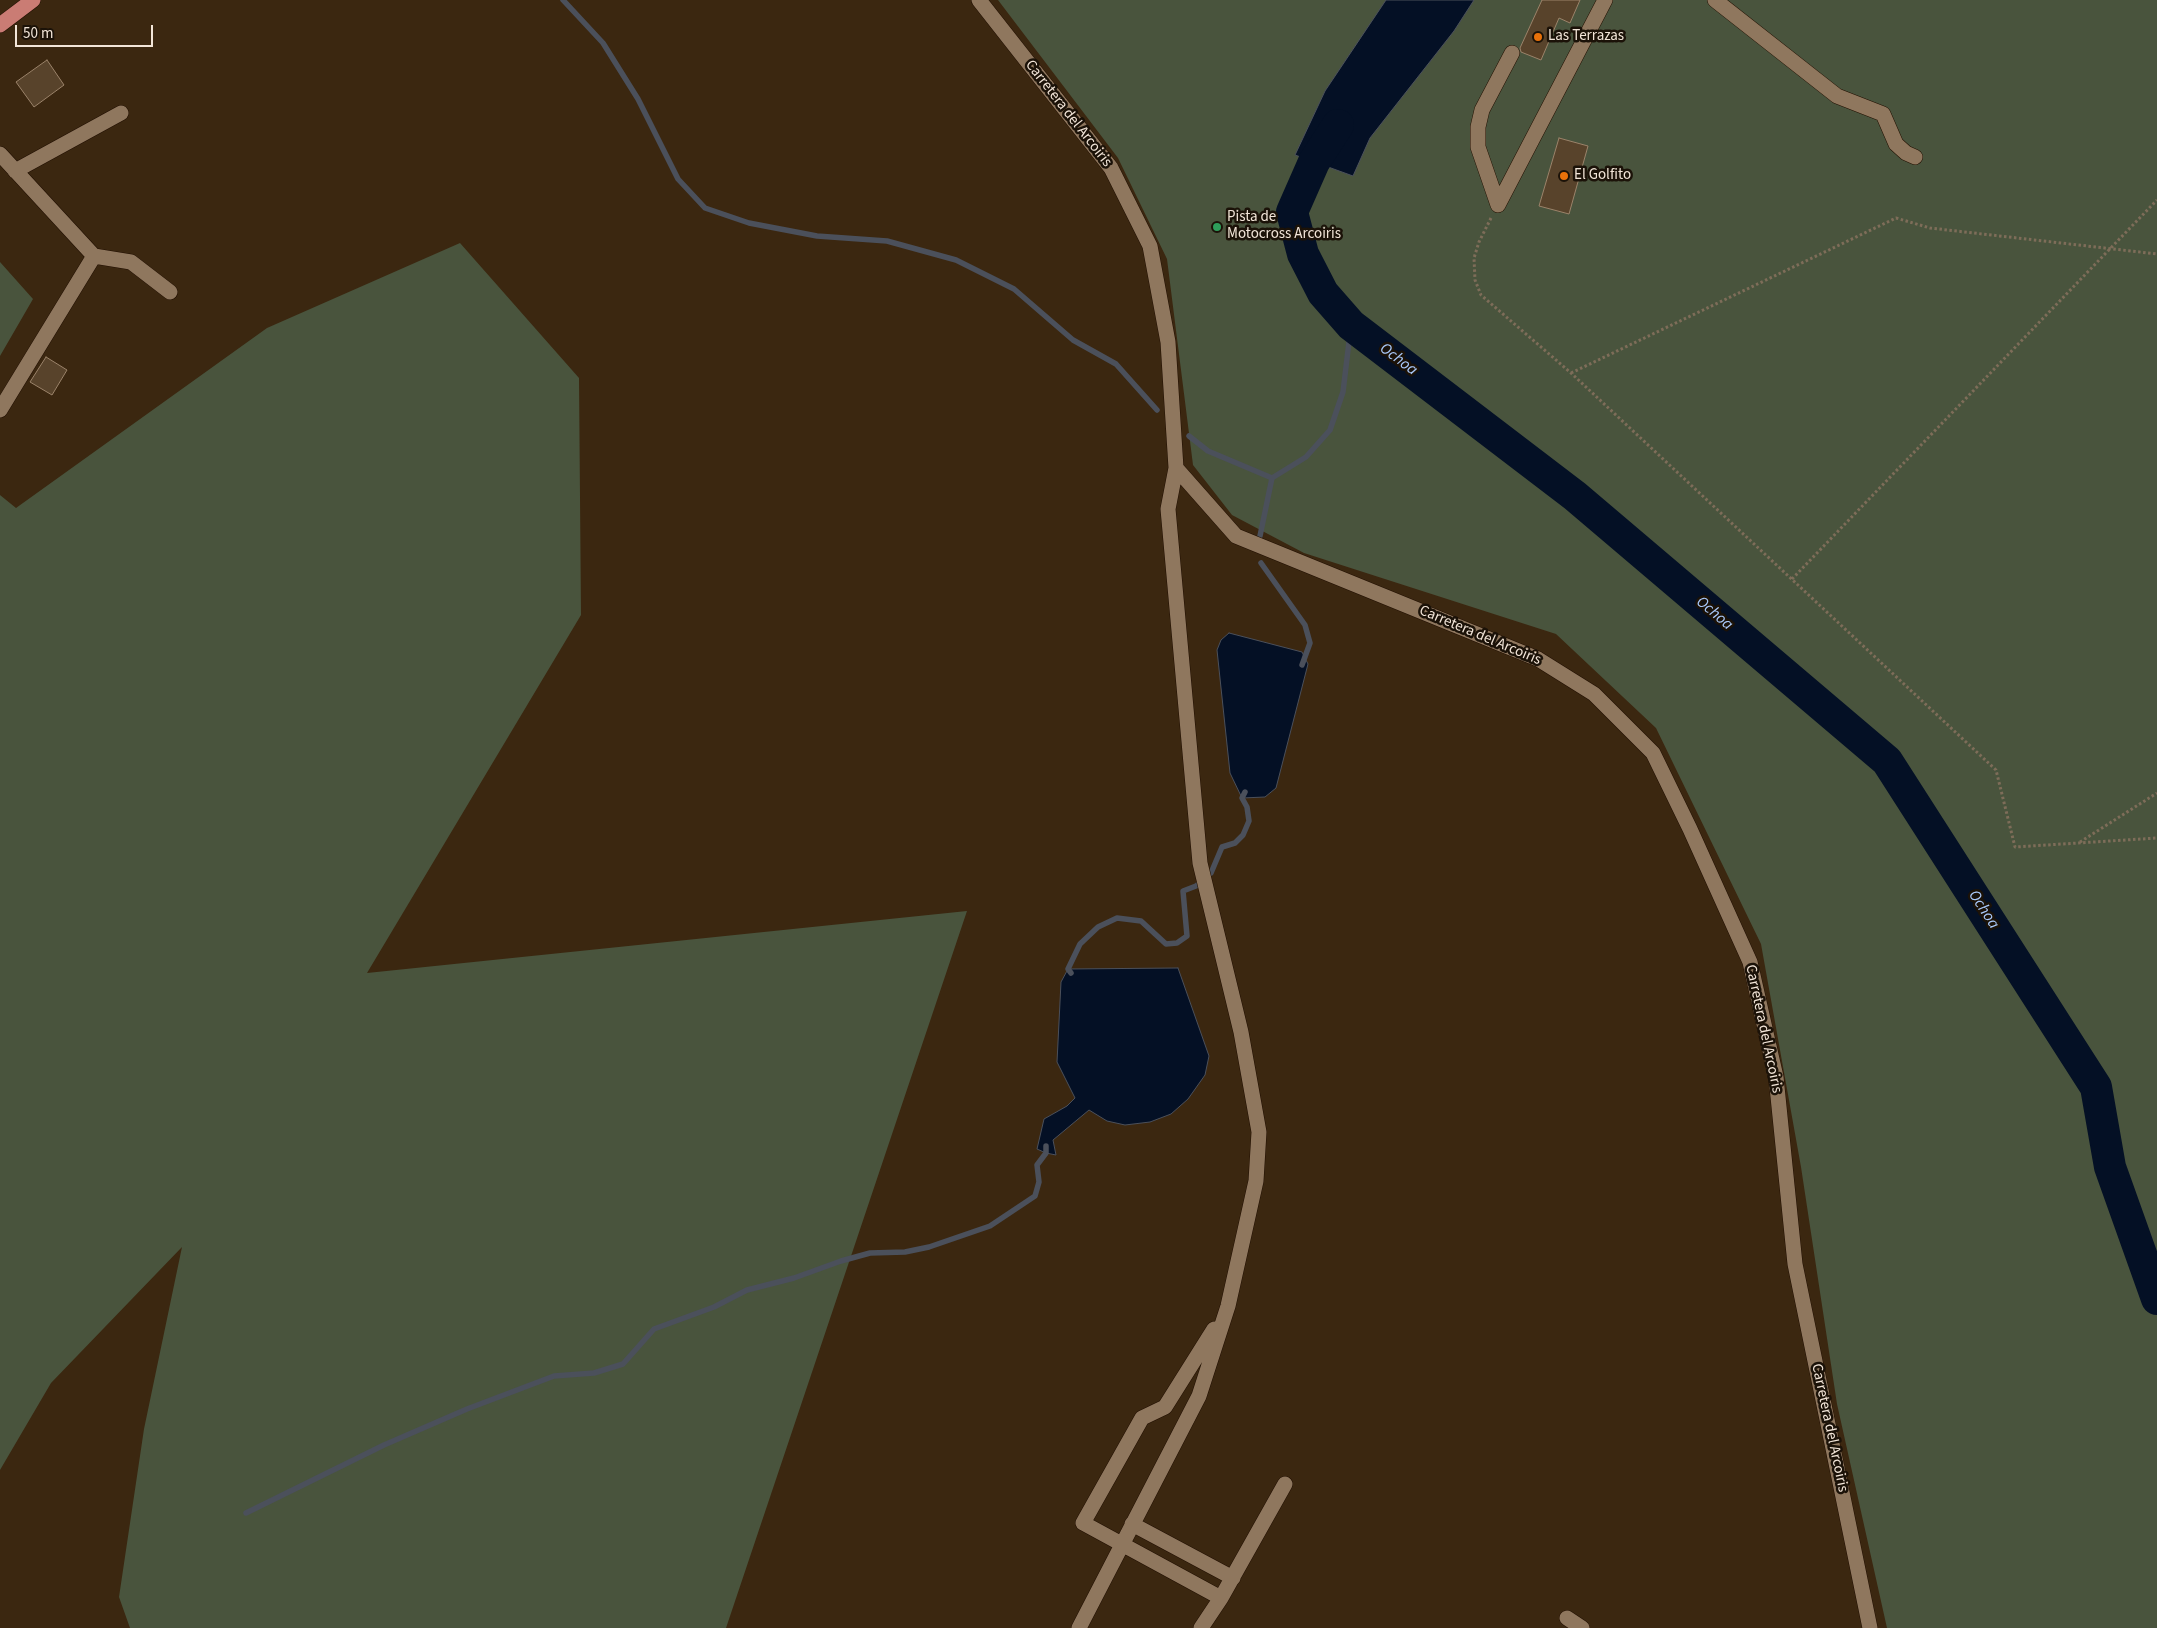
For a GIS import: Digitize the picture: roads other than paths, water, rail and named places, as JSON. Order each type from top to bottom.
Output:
[{"type":"main road","points":[[0,25],[33,0]]},
{"type":"street","name":"Carretera del Arcoiris","points":[[979,0],[1111,168],[1150,246],[1168,342],[1176,468],[1236,536],[1538,659],[1594,694],[1653,752],[1750,962],[1776,1077],[1795,1264],[1870,1628]]},
{"type":"street","points":[[1512,53],[1482,110],[1478,127],[1478,147],[1498,205],[1605,0]]},
{"type":"street","points":[[1715,0],[1837,96],[1883,114],[1896,144],[1906,153],[1915,157]]},
{"type":"street","points":[[15,171],[121,113]]},
{"type":"street","points":[[0,154],[94,256],[131,262],[170,292]]},
{"type":"street","points":[[0,410],[94,256]]},
{"type":"street","points":[[1079,1628],[1199,1396],[1228,1306],[1256,1181],[1259,1132],[1241,1032],[1200,866],[1168,509],[1176,468]]},
{"type":"street","points":[[1221,1598],[1083,1523],[1142,1418],[1165,1407],[1228,1306]]},
{"type":"street","points":[[1208,1626],[1221,1598],[1285,1484]]},
{"type":"street","points":[[1132,1524],[1233,1578]]},
{"type":"street","points":[[1567,1618],[1582,1628]]},
{"type":"water","points":[[1386,0],[1474,0],[1454,31],[1370,138],[1353,176],[1295,155],[1325,91]]},
{"type":"water","points":[[1229,633],[1302,652],[1308,664],[1276,788],[1265,797],[1242,798],[1230,773],[1217,650],[1221,640]]},
{"type":"water","points":[[1178,968],[1209,1056],[1205,1075],[1188,1099],[1171,1114],[1150,1122],[1125,1125],[1107,1121],[1089,1110],[1053,1140],[1056,1155],[1037,1149],[1044,1119],[1067,1106],[1075,1098],[1057,1062],[1061,982],[1068,969]]},
{"type":"waterway","points":[[563,0],[603,43],[638,99],[678,179],[705,208],[749,223],[817,236],[887,241],[956,260],[1014,289],[1073,340],[1116,364],[1157,410]]},
{"type":"waterway","name":"Ochoa","points":[[1338,125],[1314,162],[1292,212],[1303,254],[1323,293],[1351,325],[1575,496],[1887,761],[2096,1087],[2110,1167],[2157,1299]]},
{"type":"waterway","points":[[1189,436],[1208,451],[1272,478],[1306,457],[1330,430],[1343,392],[1351,325]]},
{"type":"waterway","points":[[1260,536],[1272,478]]},
{"type":"waterway","points":[[1261,563],[1305,625],[1310,643],[1302,665]]},
{"type":"waterway","points":[[1071,973],[1068,969],[1080,944],[1098,927],[1117,918],[1141,921],[1166,944],[1177,943],[1187,936],[1183,891],[1196,886],[1211,873],[1222,847],[1235,843],[1243,835],[1249,821],[1247,807],[1242,798],[1245,792]]},
{"type":"waterway","points":[[246,1513],[384,1445],[467,1409],[554,1376],[594,1373],[623,1364],[654,1329],[714,1307],[747,1290],[794,1278],[870,1253],[905,1252],[929,1247],[990,1226],[1035,1196],[1039,1182],[1037,1165],[1046,1153],[1046,1146]]},
{"type":"place","name":"Las Terrazas","points":[[1538,37]]},
{"type":"place","name":"El Golfito","points":[[1564,176]]},
{"type":"place","name":"Pista de Motocross Arcoiris","points":[[1217,227]]}]
